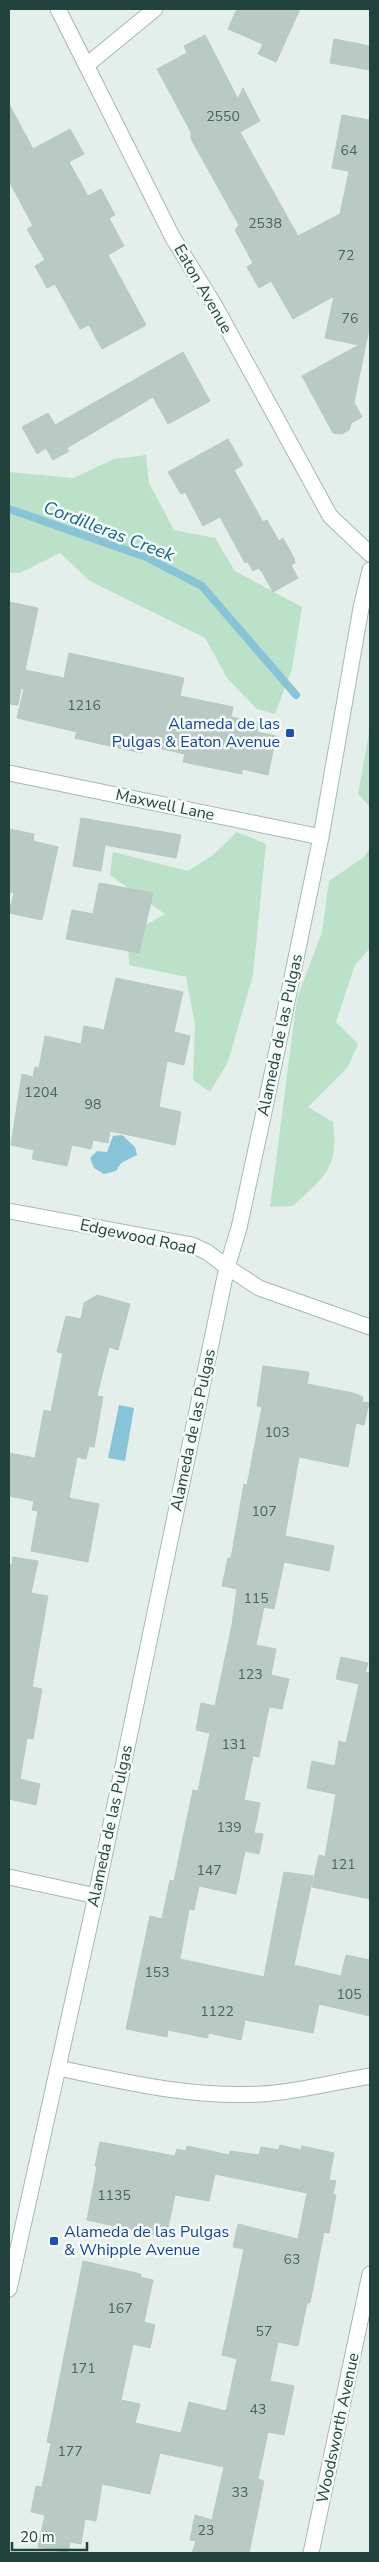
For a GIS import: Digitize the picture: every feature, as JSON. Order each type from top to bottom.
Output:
[{"type":"main road","name":"Eaton Avenue","points":[[58,9],[88,64],[173,238],[219,315],[330,516],[370,554]]},
{"type":"main road","points":[[88,64],[155,9]]},
{"type":"main road","name":"Alameda de las Pulgas","points":[[9,2290],[96,1896],[227,1267],[239,1228],[321,837],[361,608],[370,570]]},
{"type":"main road","name":"Maxwell Lane","points":[[9,773],[321,837]]},
{"type":"main road","name":"Edgewood Road","points":[[9,1211],[192,1246],[207,1252],[259,1288],[370,1327]]},
{"type":"main road","points":[[9,1878],[96,1896]]},
{"type":"main road","points":[[58,2068],[147,2086],[224,2094],[262,2094],[370,2076]]},
{"type":"main road","name":"Woodsworth Avenue","points":[[311,2553],[370,2274]]},
{"type":"green space","points":[[146,455],[149,483],[174,530],[215,538],[235,571],[302,607],[292,669],[275,714],[257,709],[227,678],[205,638],[90,581],[60,553],[20,573],[9,573],[9,472],[73,478],[114,459]]},
{"type":"green space","points":[[370,733],[370,807],[358,794]]},
{"type":"green space","points":[[237,832],[266,844],[253,975],[228,1062],[210,1092],[193,1080],[195,1025],[186,977],[129,965],[128,935],[165,914],[110,875],[113,852],[188,871],[213,855]]},
{"type":"green space","points":[[370,848],[370,948],[355,965],[336,1022],[358,1044],[348,1067],[308,1107],[333,1122],[334,1151],[327,1170],[321,1179],[293,1206],[270,1207],[297,998],[322,932],[329,881],[364,857]]},
{"type":"water","points":[[122,1135],[135,1147],[137,1155],[121,1163],[116,1171],[104,1174],[94,1168],[90,1158],[97,1151],[107,1152],[113,1136]]},
{"type":"water","points":[[119,1405],[134,1408],[125,1461],[108,1458]]},
{"type":"building","points":[[237,9],[300,9],[276,62],[258,54],[263,44],[228,29]]},
{"type":"building","points":[[205,35],[238,99],[243,88],[260,121],[240,132],[298,236],[340,214],[349,171],[332,168],[342,115],[370,120],[370,324],[354,402],[362,417],[351,423],[349,430],[342,434],[333,433],[302,376],[359,345],[325,338],[334,296],[293,319],[271,281],[259,288],[247,267],[253,263],[235,230],[239,225],[191,139],[191,132],[157,69],[187,53],[184,46]]},
{"type":"building","points":[[334,39],[370,46],[370,70],[330,63]]},
{"type":"building","points":[[9,104],[33,149],[70,129],[84,154],[69,162],[88,196],[101,189],[115,215],[109,218],[124,246],[108,255],[146,325],[102,349],[89,325],[80,329],[55,284],[47,288],[35,266],[45,260],[27,229],[33,226],[9,181]]},
{"type":"building","points":[[183,352],[210,401],[168,424],[153,397],[67,448],[69,451],[53,460],[46,448],[37,454],[22,427],[48,413],[55,425]]},
{"type":"building","points":[[228,439],[243,465],[234,470],[263,522],[267,520],[279,541],[283,538],[294,558],[295,563],[291,565],[298,578],[273,592],[262,572],[258,568],[253,571],[248,562],[245,563],[220,517],[203,526],[185,492],[181,494],[168,472]]},
{"type":"building","points":[[9,602],[38,608],[25,670],[64,678],[69,653],[184,678],[180,696],[233,707],[231,717],[259,723],[257,732],[276,736],[268,775],[242,769],[242,774],[183,762],[185,754],[144,745],[142,753],[114,747],[75,738],[77,732],[17,718],[24,689],[21,688],[18,705],[9,704]]},
{"type":"building","points":[[81,818],[181,835],[176,858],[105,845],[101,871],[73,866]]},
{"type":"building","points":[[9,829],[34,834],[33,841],[58,847],[42,920],[9,913],[14,893],[9,892]]},
{"type":"building","points":[[99,883],[153,893],[139,953],[66,939],[72,910],[93,914]]},
{"type":"building","points":[[116,978],[183,992],[174,1032],[190,1036],[184,1065],[167,1061],[159,1107],[181,1112],[175,1145],[110,1131],[108,1143],[93,1140],[91,1149],[72,1145],[67,1166],[32,1159],[34,1150],[11,1145],[22,1074],[33,1077],[35,1067],[39,1068],[45,1036],[81,1044],[84,1026],[104,1030]]},
{"type":"building","points":[[97,1295],[130,1304],[118,1350],[109,1347],[97,1396],[103,1397],[94,1447],[89,1446],[86,1459],[77,1457],[69,1498],[99,1504],[88,1562],[31,1551],[38,1511],[32,1510],[34,1501],[9,1496],[9,1453],[35,1458],[44,1410],[51,1412],[63,1353],[57,1352],[66,1316],[81,1319],[84,1303]]},
{"type":"building","points":[[263,1366],[309,1372],[307,1384],[353,1393],[363,1397],[362,1402],[369,1403],[364,1425],[356,1423],[348,1467],[299,1457],[285,1536],[334,1546],[329,1571],[284,1562],[274,1609],[264,1607],[256,1645],[276,1649],[271,1675],[289,1679],[282,1709],[269,1707],[259,1757],[253,1756],[244,1800],[260,1803],[254,1833],[263,1834],[259,1854],[245,1851],[236,1894],[199,1886],[194,1910],[189,1909],[180,1959],[264,1977],[284,1872],[313,1876],[294,1965],[341,1976],[346,1955],[370,1960],[370,2016],[319,2004],[313,2033],[245,2020],[241,2040],[209,2033],[207,2038],[168,2030],[167,2037],[126,2029],[150,1916],[162,1919],[170,1880],[174,1881],[193,1790],[198,1791],[210,1733],[196,1730],[201,1703],[215,1706],[232,1625],[237,1589],[222,1586],[228,1558],[231,1558],[244,1484],[247,1485],[262,1407],[257,1406]]},
{"type":"building","points":[[13,1557],[38,1561],[31,1593],[48,1596],[32,1687],[42,1689],[33,1739],[27,1738],[20,1779],[40,1784],[36,1805],[9,1799],[9,1564],[12,1565]]},
{"type":"building","points":[[341,1657],[368,1663],[365,1672],[370,1673],[370,1899],[312,1887],[319,1855],[325,1857],[336,1794],[307,1788],[312,1761],[335,1766],[339,1741],[346,1743],[359,1684],[336,1679]]},
{"type":"building","points":[[100,2142],[175,2156],[177,2149],[186,2151],[187,2146],[229,2155],[230,2151],[259,2155],[261,2147],[279,2150],[280,2145],[301,2150],[302,2146],[334,2153],[329,2180],[336,2181],[333,2194],[336,2195],[329,2233],[324,2232],[310,2303],[307,2303],[298,2346],[278,2342],[270,2381],[294,2386],[284,2435],[268,2432],[258,2479],[264,2481],[249,2553],[192,2553],[196,2541],[190,2540],[195,2515],[212,2520],[224,2467],[160,2453],[150,2494],[102,2484],[96,2521],[85,2519],[81,2544],[70,2542],[68,2553],[38,2547],[45,2515],[31,2512],[36,2486],[42,2487],[51,2443],[47,2442],[83,2261],[141,2274],[140,2277],[153,2280],[144,2322],[155,2325],[150,2348],[133,2344],[121,2400],[140,2404],[135,2423],[181,2433],[189,2402],[226,2411],[237,2359],[222,2355],[244,2249],[233,2247],[238,2224],[298,2239],[307,2193],[215,2174],[209,2201],[175,2195],[166,2237],[87,2220]]},
{"type":"waterway","name":"Cordilleras Creek","points":[[9,509],[146,557],[202,586],[296,695]]},
{"type":"place","name":"Alameda de las Pulgas & Eaton Avenue","points":[[290,733]]},
{"type":"place","name":"Alameda de las Pulgas & Whipple Avenue","points":[[54,2241]]}]
